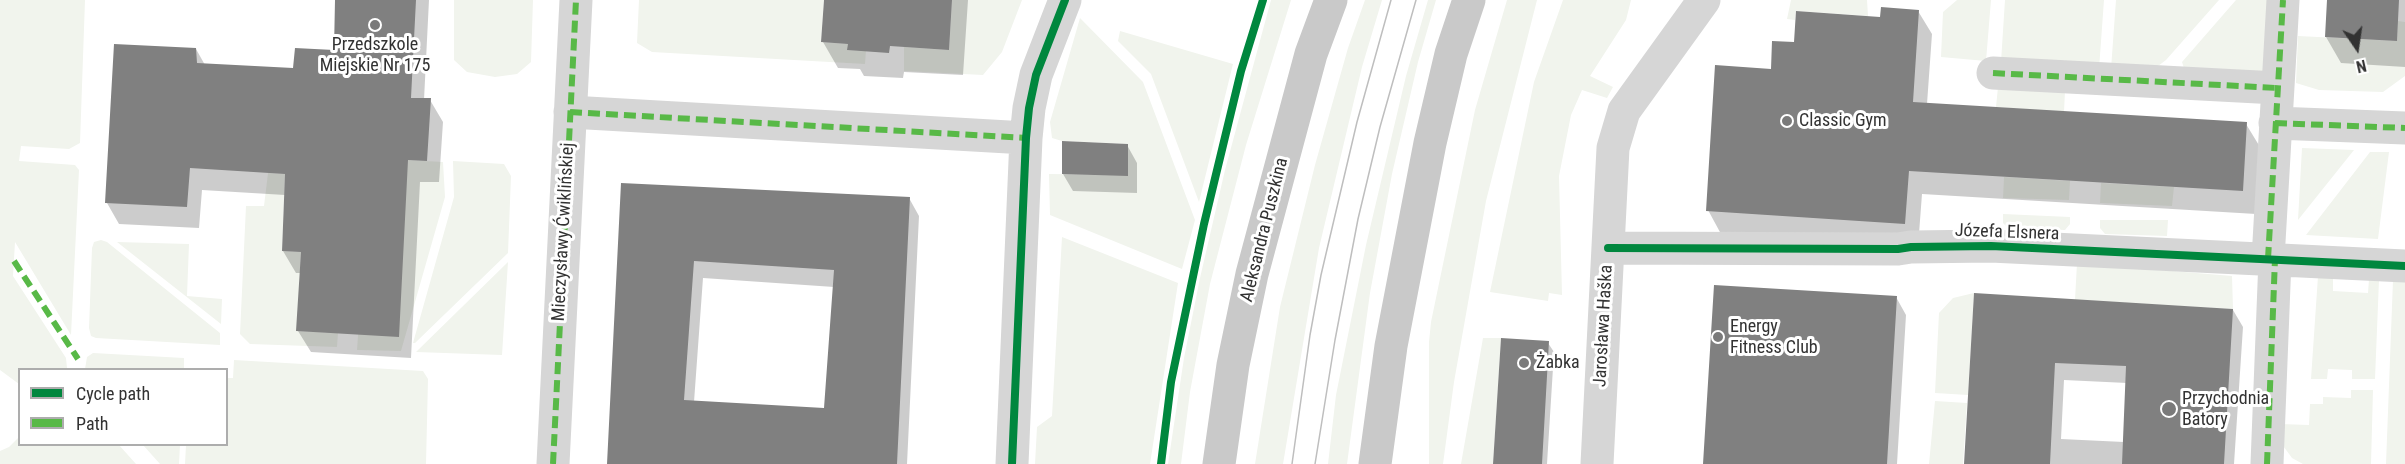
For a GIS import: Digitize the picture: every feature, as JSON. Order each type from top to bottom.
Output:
[{"type":"main road","name":"Aleksandra Puszkina","points":[[1219,464],[1233,365],[1252,274],[1311,54],[1331,0]]},
{"type":"main road","points":[[1375,464],[1391,346],[1430,143],[1451,54],[1469,0]]},
{"type":"street","name":"Mieczysławy Ćwiklińskiej","points":[[553,464],[576,0]]},
{"type":"street","points":[[1012,464],[1026,138],[1031,93],[1065,0]]},
{"type":"street","name":"Jarosława Haška","points":[[1597,464],[1613,148],[1624,111],[1704,0]]},
{"type":"street","points":[[2266,464],[2277,88],[2283,0]]},
{"type":"street","points":[[1994,73],[2277,88]]},
{"type":"street","points":[[570,112],[1026,138]]},
{"type":"street","points":[[2276,123],[2405,128]]},
{"type":"street","name":"Józefa Elsnera","points":[[1608,248],[1898,249],[1991,246],[2405,266]]},
{"type":"shaded area","points":[[0,0],[85,0],[80,143],[69,149],[21,146],[19,161],[75,165],[79,170],[71,335],[15,242],[13,276],[66,358],[67,368],[18,368],[18,383],[0,370]]},
{"type":"shaded area","points":[[454,0],[533,0],[531,62],[517,74],[495,77],[467,72],[454,60]]},
{"type":"shaded area","points":[[639,0],[824,0],[821,42],[848,44],[848,50],[866,51],[865,64],[652,52],[637,43]]},
{"type":"shaded area","points":[[952,0],[1022,0],[1002,52],[983,75],[904,71],[904,47],[949,50]]},
{"type":"shaded area","points":[[1271,0],[1291,0],[1246,145],[1210,284],[1190,392],[1181,464],[1168,464],[1184,358],[1200,278],[1225,170]]},
{"type":"shaded area","points":[[1365,0],[1382,0],[1362,67],[1319,248],[1283,464],[1255,464],[1280,307],[1315,165],[1348,48]]},
{"type":"shaded area","points":[[1428,0],[1436,0],[1418,62],[1392,174],[1370,293],[1347,464],[1328,464],[1336,395],[1366,245],[1406,76]]},
{"type":"shaded area","points":[[1507,0],[1537,0],[1486,201],[1454,382],[1443,464],[1429,464],[1431,322],[1475,110]]},
{"type":"shaded area","points":[[1563,0],[1631,0],[1626,20],[1590,76],[1613,87],[1607,98],[1582,90],[1571,115],[1559,176],[1562,295],[1549,293],[1548,301],[1490,292],[1534,82]]},
{"type":"shaded area","points":[[1791,0],[1867,0],[1868,16],[1796,11],[1795,20],[1787,19]]},
{"type":"shaded area","points":[[1957,0],[1991,0],[1986,61],[1941,57],[1943,12]]},
{"type":"shaded area","points":[[2005,0],[2104,0],[2099,69],[2001,62]]},
{"type":"shaded area","points":[[2116,0],[2219,0],[2166,60],[2150,72],[2111,69]]},
{"type":"shaded area","points":[[2236,0],[2272,0],[2265,77],[2184,68],[2182,62]]},
{"type":"shaded area","points":[[1080,18],[1143,82],[1195,220],[1182,269],[1050,215],[1049,174],[1128,175],[1128,144],[1062,141],[1052,138],[1050,122]]},
{"type":"shaded area","points":[[2398,21],[2405,22],[2405,76],[2383,92],[2319,90],[2296,83],[2298,36],[2397,41]]},
{"type":"shaded area","points":[[1120,31],[1233,64],[1199,202],[1151,74],[1118,41]]},
{"type":"shaded area","points":[[1998,87],[2065,91],[2064,112],[1996,107]]},
{"type":"shaded area","points":[[2302,148],[2354,150],[2298,220]]},
{"type":"shaded area","points":[[2370,152],[2389,152],[2378,239],[2306,235]]},
{"type":"shaded area","points":[[408,160],[443,162],[445,197],[401,351],[357,350],[358,335]]},
{"type":"shaded area","points":[[453,161],[504,164],[511,176],[508,253],[413,343],[454,197]]},
{"type":"shaded area","points":[[268,173],[285,174],[282,251],[301,252],[297,331],[338,333],[337,347],[250,344],[240,334],[246,206],[264,206]]},
{"type":"shaded area","points":[[2004,177],[2070,181],[2069,200],[2003,198]]},
{"type":"shaded area","points":[[2101,183],[2174,187],[2172,206],[2100,203]]},
{"type":"shaded area","points":[[2003,214],[2070,217],[2070,224],[2065,230],[2008,228],[2003,223]]},
{"type":"shaded area","points":[[2100,220],[2168,220],[2167,236],[2105,234],[2100,228]]},
{"type":"shaded area","points":[[1062,237],[1178,283],[1150,464],[1035,464],[1037,427],[1052,416]]},
{"type":"shaded area","points":[[101,240],[107,242],[220,333],[220,345],[91,336],[89,328],[92,248],[94,242]]},
{"type":"shaded area","points":[[117,242],[189,244],[187,296],[222,299],[221,324]]},
{"type":"shaded area","points":[[508,262],[502,355],[416,352]]},
{"type":"shaded area","points":[[2077,263],[2232,276],[2233,309],[2075,300]]},
{"type":"shaded area","points":[[2318,276],[2333,277],[2333,291],[2368,293],[2369,279],[2379,280],[2375,379],[2352,379],[2352,370],[2328,369],[2327,379],[2311,379]]},
{"type":"shaded area","points":[[2393,280],[2405,281],[2405,464],[2386,464]]},
{"type":"shaded area","points":[[1974,293],[1968,395],[1935,393],[1939,313],[1953,298]]},
{"type":"shaded area","points":[[1483,338],[1501,338],[1493,464],[1461,464]]},
{"type":"shaded area","points":[[93,353],[184,358],[184,368],[85,368],[87,357]]},
{"type":"shaded area","points":[[234,360],[423,371],[428,379],[426,464],[185,464],[186,446],[228,446],[228,378],[233,378]]},
{"type":"shaded area","points":[[2351,390],[2373,390],[2371,464],[2303,464],[2292,458],[2281,443],[2280,424],[2309,425],[2310,404],[2323,404],[2323,397],[2351,398]]},
{"type":"shaded area","points":[[1935,401],[1967,403],[1963,464],[1929,464]]},
{"type":"shaded area","points":[[18,438],[18,446],[120,446],[136,464],[0,464],[0,451],[9,447]]},
{"type":"shaded area","points":[[144,446],[180,446],[179,464],[160,464]]},
{"type":"building","points":[[335,0],[416,0],[411,98],[431,98],[427,161],[408,160],[399,337],[296,331],[301,252],[282,251],[285,174],[190,168],[187,207],[105,203],[114,44],[196,48],[197,63],[293,68],[295,48],[334,50]]},
{"type":"building","points":[[824,0],[952,0],[949,50],[890,46],[889,53],[847,50],[848,44],[821,42]]},
{"type":"building","points":[[2327,0],[2399,0],[2397,41],[2325,37]]},
{"type":"building","points":[[1881,7],[1919,10],[1913,102],[2247,122],[2243,191],[1909,171],[1905,224],[1706,211],[1715,65],[1771,69],[1772,41],[1794,42],[1796,11],[1880,17]]},
{"type":"building","points":[[1062,141],[1128,144],[1128,176],[1062,174]]},
{"type":"building","points":[[621,183],[910,197],[897,464],[607,464]],"holes":[[[694,261],[834,270],[824,408],[684,400]]]},
{"type":"building","points":[[1714,285],[1897,296],[1887,464],[1703,464]]},
{"type":"building","points":[[1974,293],[2233,309],[2224,464],[2122,464],[2126,366],[2055,363],[2050,464],[1964,464]]},
{"type":"building","points":[[1501,338],[1549,341],[1542,464],[1493,464]]},
{"type":"tram line","points":[[1292,464],[1321,275],[1357,122],[1391,0]]},
{"type":"tram line","points":[[1315,464],[1358,219],[1380,127],[1416,0]]},
{"type":"marked path","points":[[553,464],[576,0]]},
{"type":"marked path","points":[[2268,259],[2283,0]]},
{"type":"marked path","points":[[1993,73],[2277,88]]},
{"type":"marked path","points":[[570,112],[1026,138]]},
{"type":"marked path","points":[[2275,123],[2405,128]]},
{"type":"marked path","points":[[2267,464],[2275,259]]},
{"type":"marked path","points":[[14,261],[78,359]]},
{"type":"cycle path","points":[[1012,464],[1029,108],[1036,75],[1065,0]]},
{"type":"cycle path","points":[[1161,464],[1171,382],[1204,224],[1241,71],[1263,0]]},
{"type":"cycle path","points":[[1608,248],[1898,249],[1991,246],[2405,266]]},
{"type":"place","name":"Przedszkole Miejskie Nr 175","points":[[375,25]]},
{"type":"place","name":"Classic Gym","points":[[1787,121]]},
{"type":"place","name":"Energy Fitness Club","points":[[1718,337]]},
{"type":"place","name":"Żabka","points":[[1524,363]]},
{"type":"place","name":"Przychodnia Batory","points":[[2169,409]]}]
